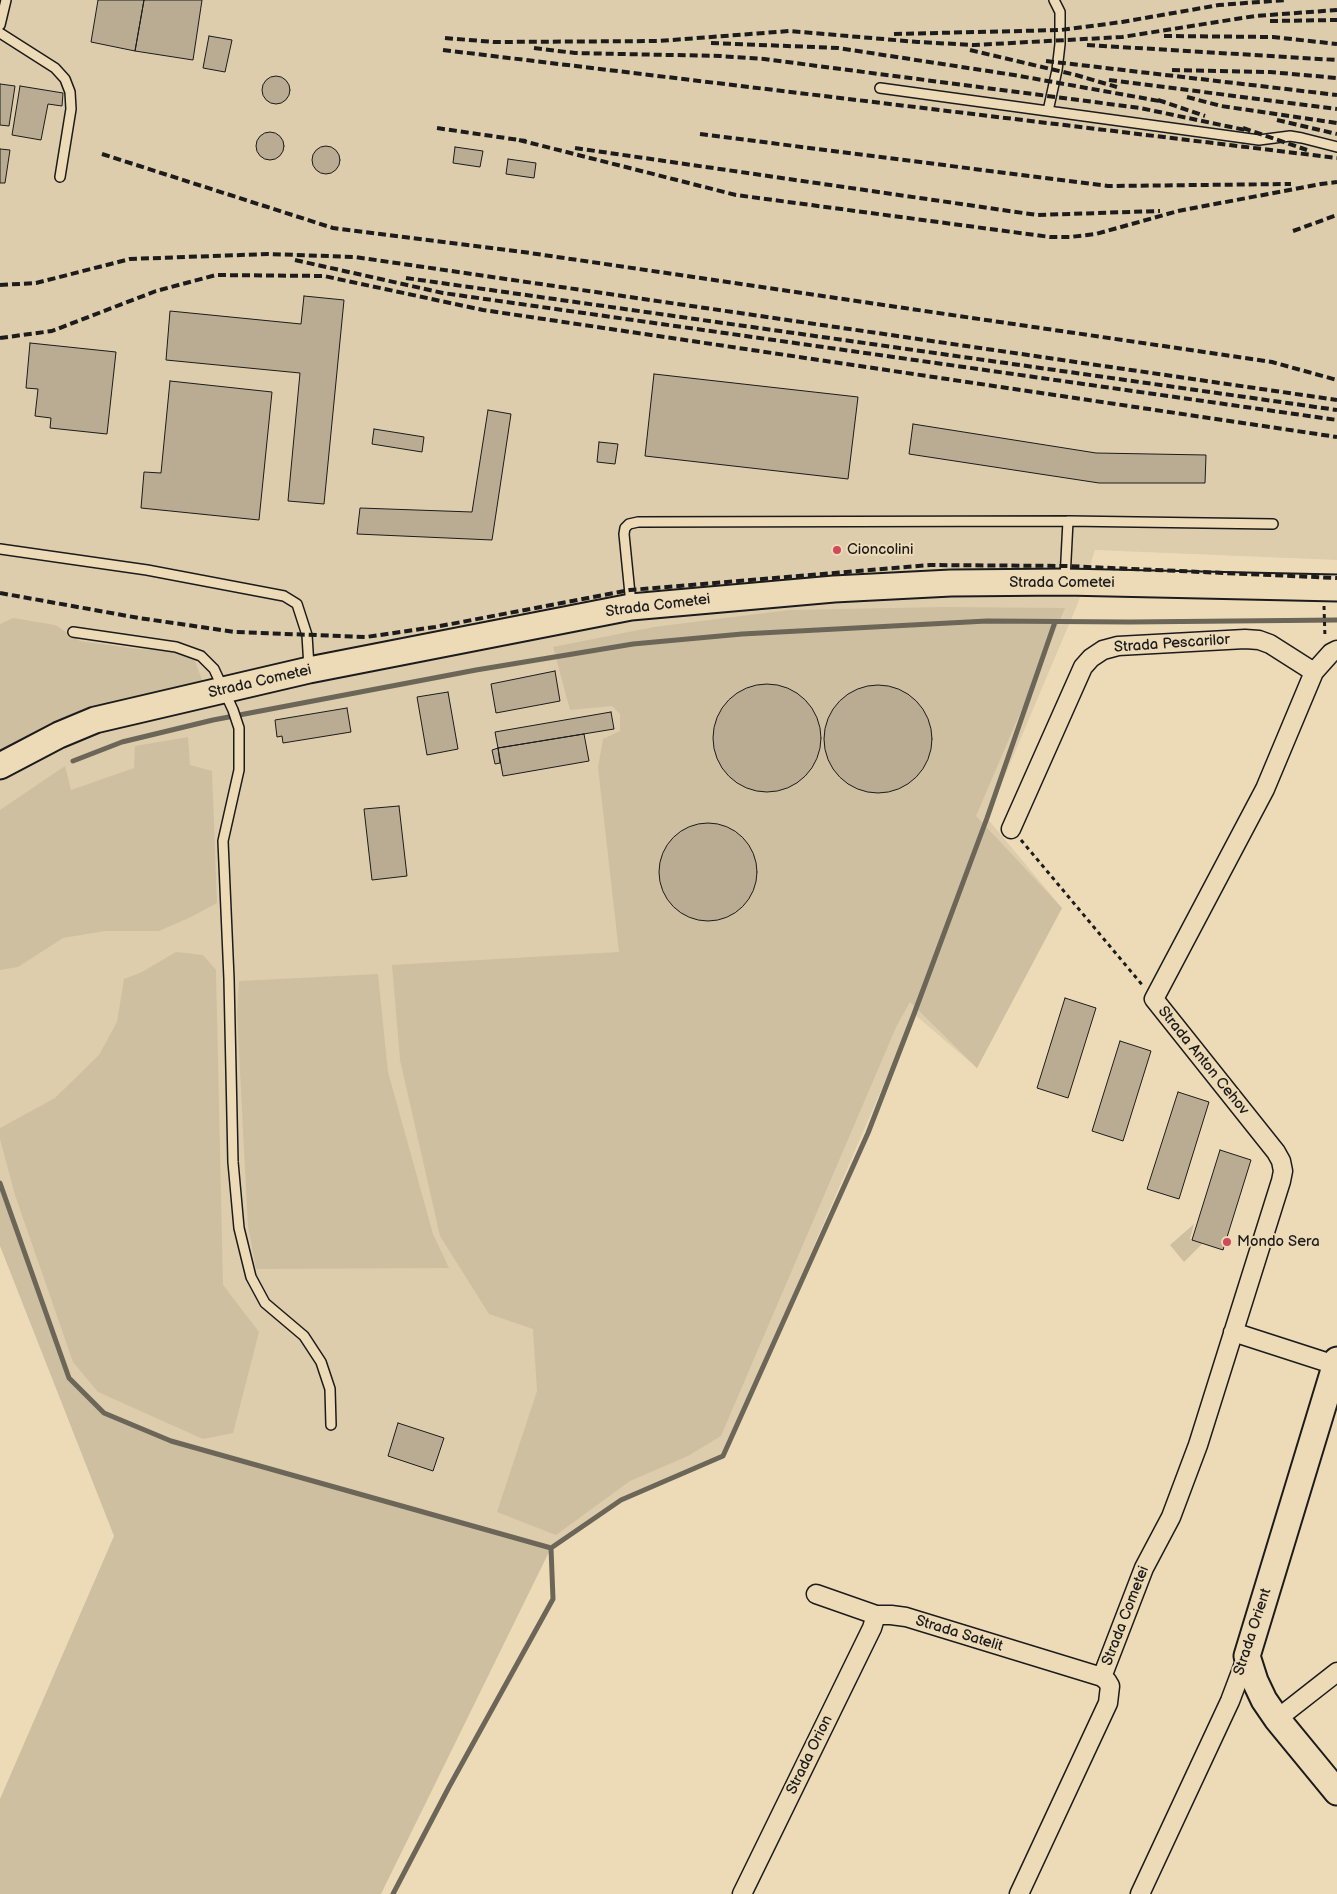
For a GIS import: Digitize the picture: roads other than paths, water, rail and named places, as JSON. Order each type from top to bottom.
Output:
[{"type":"street","name":"Strada Cometei","points":[[0,766],[59,734],[95,720],[309,670],[631,607],[834,589],[951,583],[1065,582],[1337,588]]},
{"type":"street","name":"Strada Pescarilor","points":[[1011,829],[1082,667],[1103,650],[1118,646],[1245,639],[1259,640],[1270,644],[1314,672]]},
{"type":"street","points":[[1314,672],[1331,653],[1337,650]]},
{"type":"street","name":"Strada Anton Cehov","points":[[1233,1332],[1281,1181],[1283,1171],[1281,1161],[1276,1152],[1154,998],[1265,790],[1314,672]]},
{"type":"street","name":"Strada Cometei","points":[[1019,1894],[1108,1703],[1110,1686],[1102,1678],[1144,1568],[1171,1517],[1198,1445],[1233,1332]]},
{"type":"street","points":[[1233,1332],[1336,1362]]},
{"type":"street","name":"Strada Orient","points":[[1140,1894],[1230,1701],[1247,1656],[1336,1362]]},
{"type":"street","name":"Strada Satelit","points":[[816,1594],[876,1615],[906,1617],[1102,1678]]},
{"type":"street","name":"Strada Orion","points":[[742,1894],[872,1628],[876,1615]]},
{"type":"street","points":[[1247,1656],[1255,1681],[1264,1700],[1277,1719],[1337,1792]]},
{"type":"street","points":[[1277,1719],[1337,1672]]},
{"type":"lane","points":[[0,25],[6,0]]},
{"type":"lane","points":[[1048,111],[1057,70],[1060,44],[1060,12],[1054,0]]},
{"type":"lane","points":[[0,33],[55,68],[65,79],[70,92],[71,109],[60,177]]},
{"type":"lane","points":[[880,88],[1259,140],[1290,136],[1337,147]]},
{"type":"lane","points":[[1065,582],[1068,521]]},
{"type":"lane","points":[[631,607],[624,534],[625,528],[629,524],[638,522],[1068,521],[1273,524]]},
{"type":"lane","points":[[0,549],[147,570],[284,596],[297,604],[307,635],[309,670]]},
{"type":"lane","points":[[73,632],[176,647],[201,656],[214,669],[240,728],[239,770],[223,841],[232,1162],[239,1228],[251,1277],[265,1303],[304,1336],[321,1362],[330,1389],[331,1425]]},
{"type":"waterway","points":[[73,761],[122,742],[213,720],[476,670],[633,644],[742,634],[987,621],[1337,620]]},
{"type":"waterway","points":[[551,1548],[621,1500],[723,1456],[868,1133],[987,818],[1055,622]]},
{"type":"waterway","points":[[0,1183],[69,1378],[104,1413],[171,1441],[551,1548],[553,1599],[449,1787],[393,1894]]},
{"type":"railway","points":[[894,34],[1061,30],[1122,22],[1219,5],[1286,0]]},
{"type":"railway","points":[[445,38],[494,42],[659,41],[789,31],[974,45],[1122,37],[1255,16],[1337,10]]},
{"type":"railway","points":[[1270,21],[1337,20]]},
{"type":"railway","points":[[1164,36],[1273,37],[1337,44]]},
{"type":"railway","points":[[711,43],[838,48],[1014,75],[1165,102]]},
{"type":"railway","points":[[1087,45],[1337,60]]},
{"type":"railway","points":[[534,48],[575,53],[720,56],[764,59],[1140,108],[1250,131]]},
{"type":"railway","points":[[443,50],[1337,158]]},
{"type":"railway","points":[[970,50],[1076,75],[1117,87]]},
{"type":"railway","points":[[1046,61],[1337,95]]},
{"type":"railway","points":[[1172,70],[1270,72],[1337,78]]},
{"type":"railway","points":[[1109,80],[1337,109]]},
{"type":"railway","points":[[1187,97],[1221,106],[1337,123]]},
{"type":"railway","points":[[1158,100],[1205,116]]},
{"type":"railway","points":[[1277,120],[1337,134]]},
{"type":"railway","points":[[437,128],[526,141]]},
{"type":"railway","points":[[1243,128],[1307,150]]},
{"type":"railway","points":[[700,134],[1108,186],[1291,184]]},
{"type":"railway","points":[[519,140],[736,195],[1050,237],[1096,234],[1178,211],[1337,182]]},
{"type":"railway","points":[[575,148],[1037,215],[1160,211]]},
{"type":"railway","points":[[102,154],[333,228],[530,253],[1272,362],[1337,380]]},
{"type":"railway","points":[[1293,231],[1337,215]]},
{"type":"railway","points":[[0,285],[36,283],[130,259],[268,254],[355,257],[1337,400]]},
{"type":"railway","points":[[295,260],[443,293],[1337,420]]},
{"type":"railway","points":[[0,338],[52,331],[156,291],[216,275],[324,276],[483,310],[1337,437]]},
{"type":"railway","points":[[406,278],[1337,410]]},
{"type":"railway","points":[[0,593],[139,618],[235,632],[366,637],[435,627],[630,590],[930,565],[1066,566],[1337,578]]},
{"type":"place","name":"Cioncolini","points":[[837,550]]},
{"type":"place","name":"Mondo Sera","points":[[1227,1242]]}]
